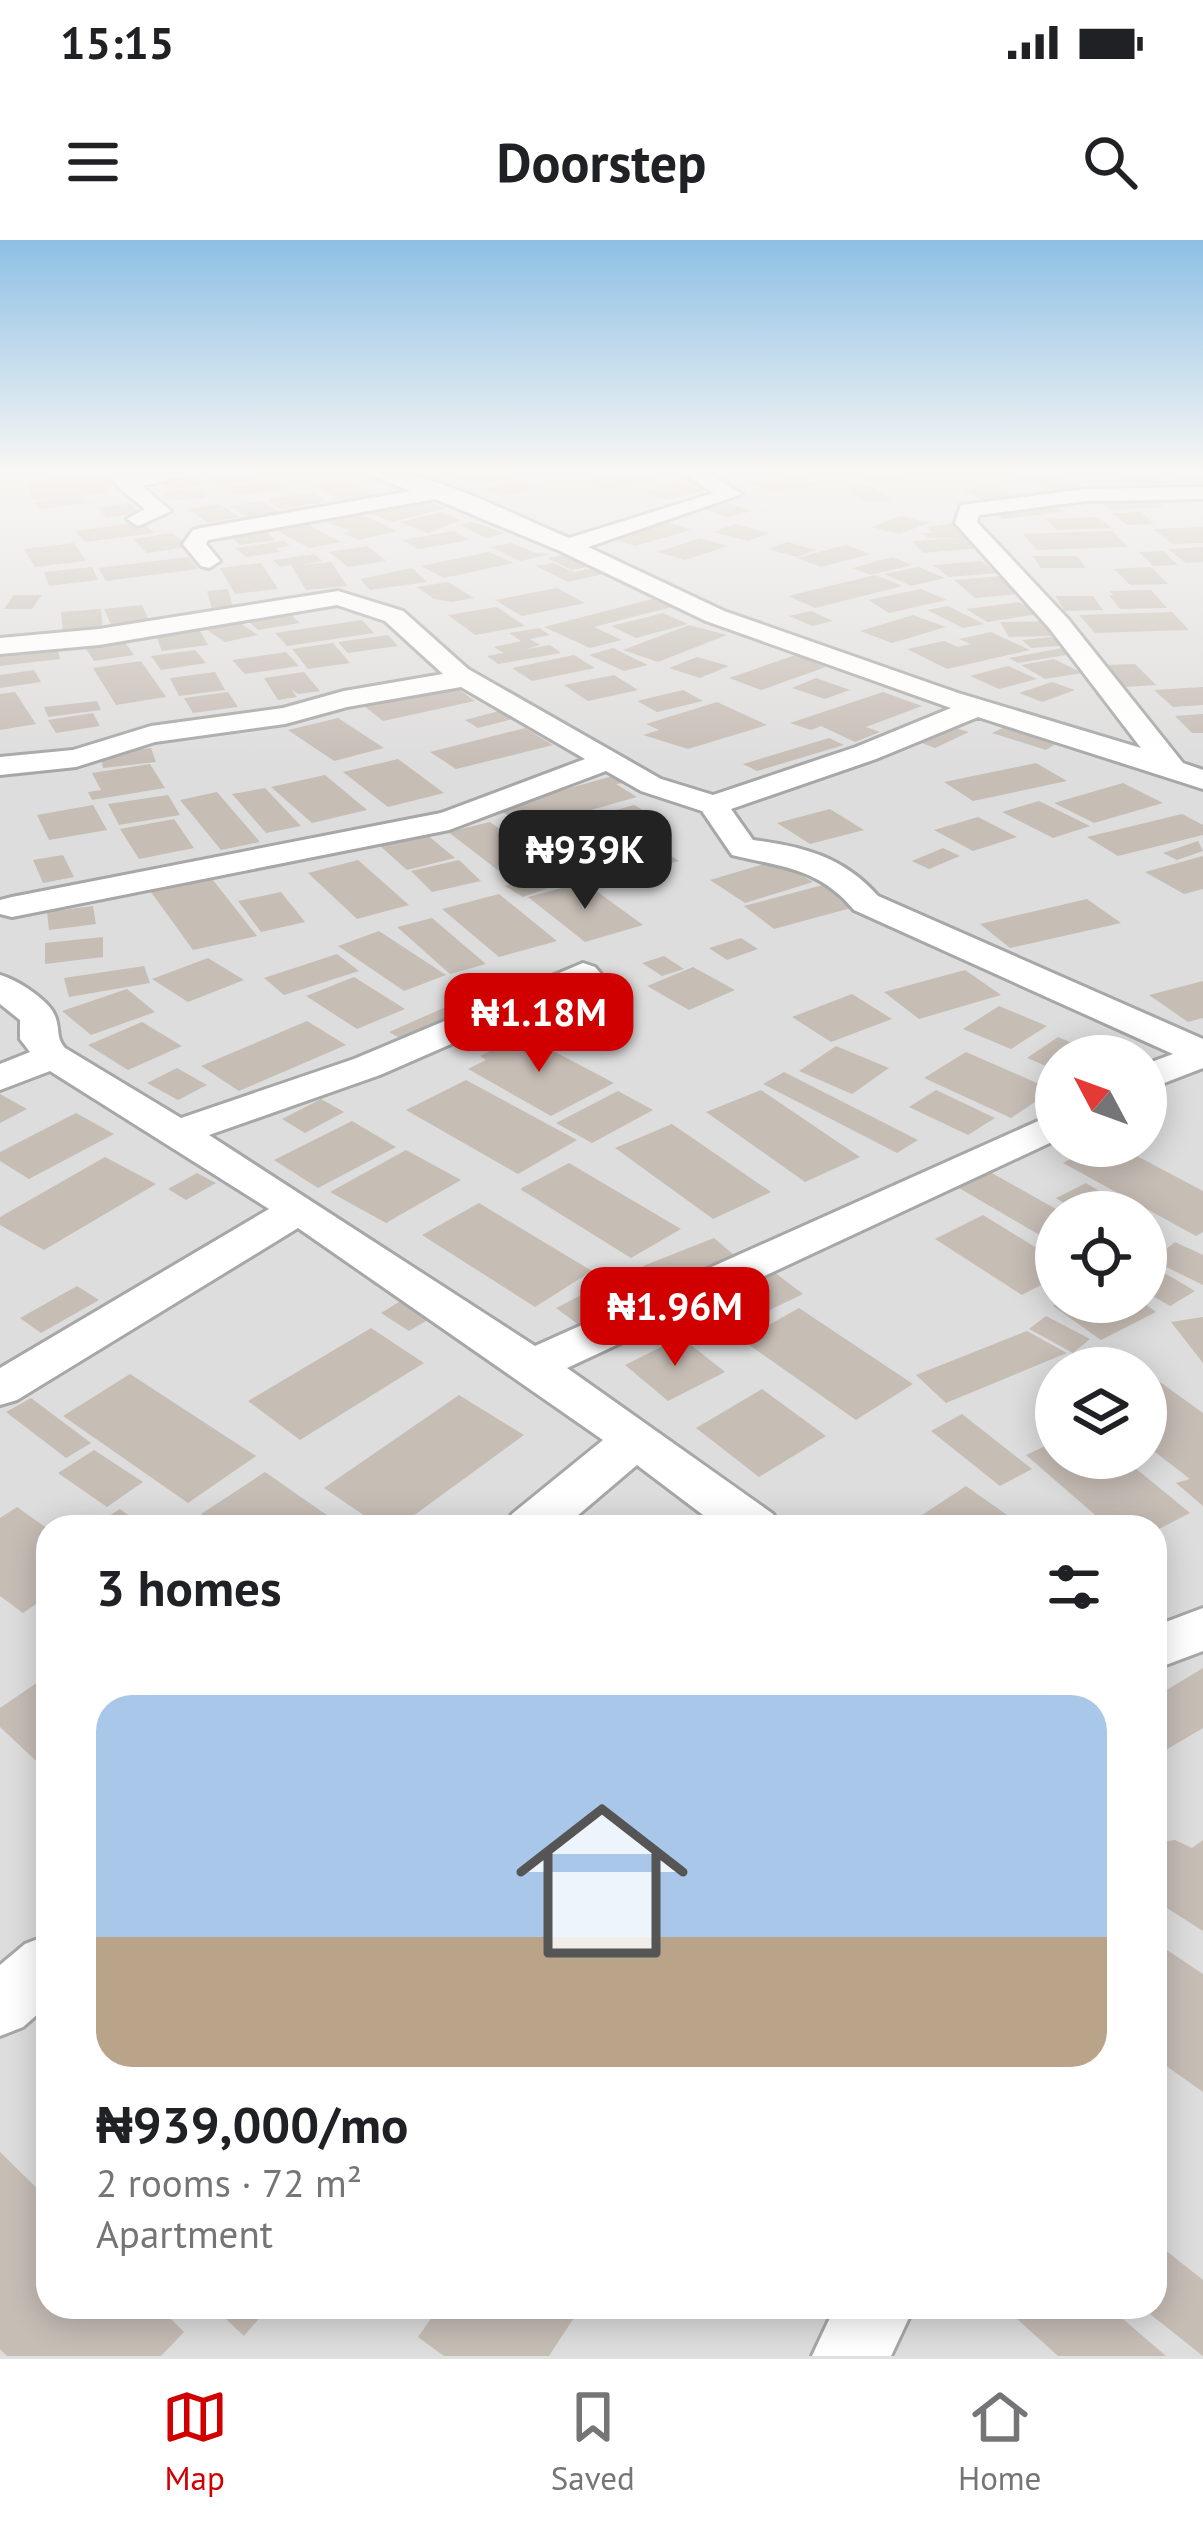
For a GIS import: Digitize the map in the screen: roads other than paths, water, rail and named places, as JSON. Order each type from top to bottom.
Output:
[{"type":"street","points":[[616,570],[715,616],[1203,780]]},
{"type":"street","points":[[1010,570],[1059,624],[1173,769]]},
{"type":"street","points":[[0,646],[99,637],[338,598],[394,616],[468,678],[651,785],[713,805],[866,753],[977,707]]},
{"type":"street","points":[[0,766],[76,758],[151,734],[285,716],[344,699],[468,678]]},
{"type":"street","points":[[4,911],[449,821],[608,760]]},
{"type":"street","points":[[713,805],[743,848],[792,853],[810,861],[847,878],[866,902],[1203,1054]]},
{"type":"street","points":[[179,1132],[367,1067],[584,974]]},
{"type":"street","points":[[0,986],[38,1016],[39,1039],[52,1056],[179,1132],[534,1366],[739,1515]]},
{"type":"street","points":[[1167,1069],[1203,1054]]},
{"type":"street","points":[[0,1078],[52,1056]]},
{"type":"street","points":[[534,1366],[1035,1135]]},
{"type":"street","points":[[0,1389],[296,1210]]},
{"type":"street","points":[[545,1515],[638,1439]]},
{"type":"street","points":[[1167,1643],[1203,1628]]},
{"type":"street","points":[[0,2006],[36,1974]]},
{"type":"street","points":[[850,2356],[870,2319]]}]
